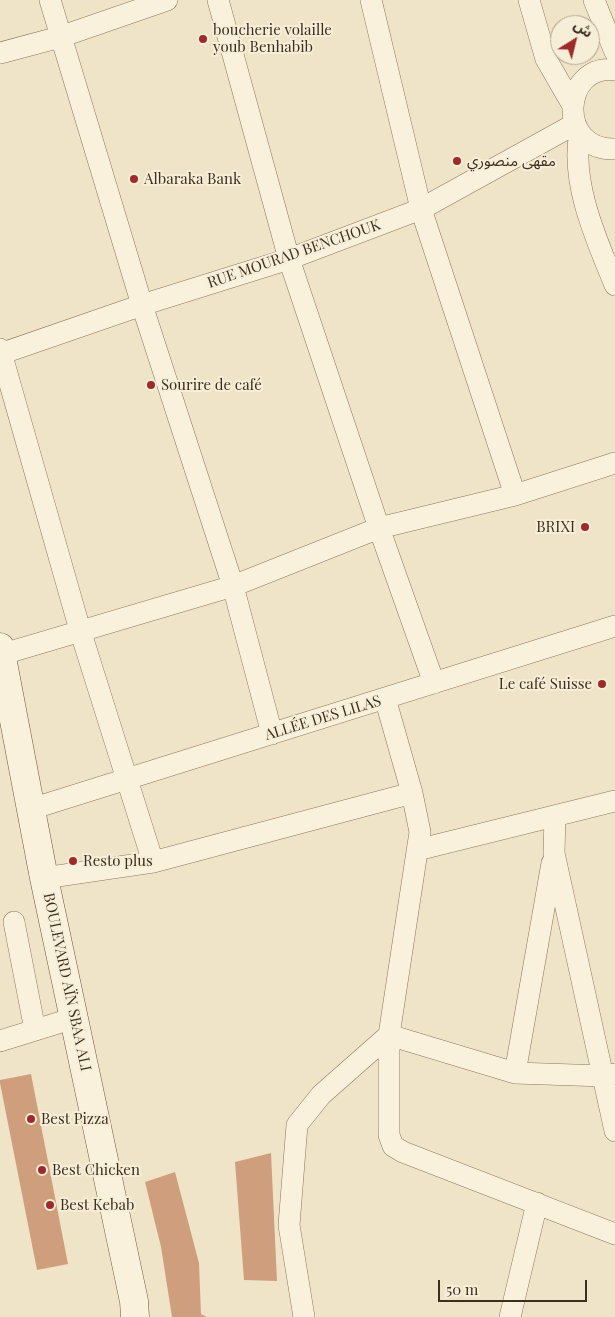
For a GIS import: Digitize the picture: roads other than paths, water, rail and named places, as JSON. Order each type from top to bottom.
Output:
[{"type":"main road","name":"BOULEVARD AÏN SBAA ALI","points":[[0,653],[44,878],[134,1301],[135,1317]]},
{"type":"street","points":[[50,0],[142,305],[233,586],[272,734]]},
{"type":"street","points":[[0,53],[60,37],[167,0]]},
{"type":"street","points":[[218,0],[289,259],[379,528],[434,683]]},
{"type":"street","points":[[371,0],[421,209],[515,495]]},
{"type":"street","points":[[529,0],[546,59],[575,120],[597,146],[615,149]]},
{"type":"street","points":[[594,0],[615,52]]},
{"type":"street","points":[[615,70],[596,72],[584,80],[576,91],[575,120],[578,171],[599,245],[615,285]]},
{"type":"street","name":"RUE MOURAD BENCHOUK","points":[[1,352],[289,259],[421,209],[575,120]]},
{"type":"street","points":[[1,352],[80,630],[153,862]]},
{"type":"street","points":[[0,653],[233,586],[379,528],[515,495],[615,463]]},
{"type":"street","name":"ALLÉE DES LILAS","points":[[31,810],[615,626]]},
{"type":"street","points":[[385,698],[412,793],[420,832],[389,1035],[389,1135],[394,1146],[403,1152],[615,1234]]},
{"type":"street","points":[[44,878],[153,862],[412,793]]},
{"type":"street","points":[[417,850],[615,801]]},
{"type":"street","points":[[515,1073],[554,853],[555,816]]},
{"type":"street","points":[[554,853],[610,1075],[615,1131]]},
{"type":"street","points":[[14,922],[35,1030]]},
{"type":"street","points":[[0,1041],[74,1018]]},
{"type":"street","points":[[389,1035],[515,1073],[610,1075]]},
{"type":"street","points":[[304,1317],[289,1225],[297,1125],[321,1095],[389,1035]]},
{"type":"street","points":[[510,1317],[537,1203]]},
{"type":"place","name":"boucherie volaille youb Benhabib","points":[[203,39]]},
{"type":"place","name":"مقهى منصوري","points":[[457,161]]},
{"type":"place","name":"Albaraka Bank","points":[[134,179]]},
{"type":"place","name":"Sourire de café","points":[[151,385]]},
{"type":"place","name":"BRIXI","points":[[585,527]]},
{"type":"place","name":"Le café Suisse","points":[[602,684]]},
{"type":"place","name":"Resto plus","points":[[73,861]]},
{"type":"place","name":"Best Pizza","points":[[31,1119]]},
{"type":"place","name":"Best Chicken","points":[[42,1170]]},
{"type":"place","name":"Best Kebab","points":[[50,1205]]}]
